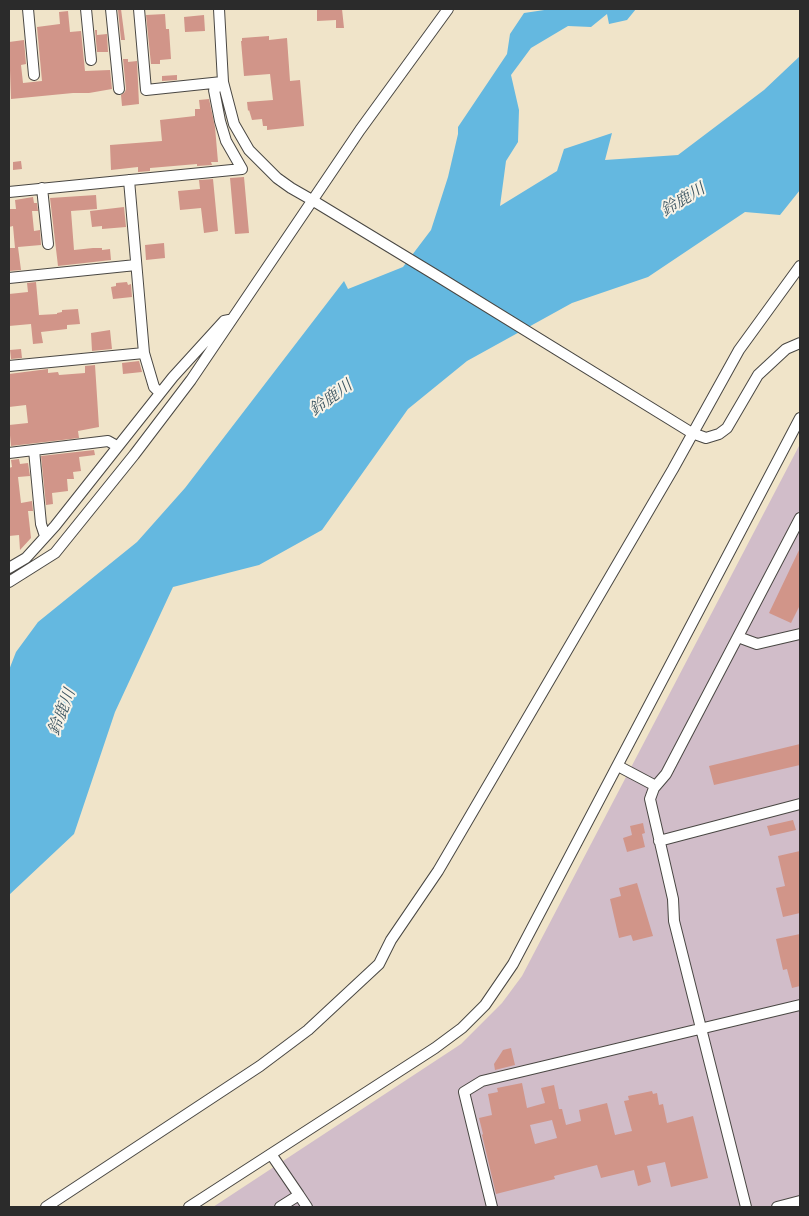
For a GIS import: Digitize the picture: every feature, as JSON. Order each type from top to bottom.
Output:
[{"type":"street","points":[[28,9],[34,75]]},
{"type":"street","points":[[86,9],[90,60]]},
{"type":"street","points":[[111,9],[119,89]]},
{"type":"street","points":[[139,9],[146,90],[223,82]]},
{"type":"street","points":[[219,9],[223,82],[234,124],[249,150],[277,178],[690,432],[706,438],[719,434],[727,428],[758,375],[786,349],[800,343]]},
{"type":"street","points":[[9,582],[55,553],[157,425],[191,380],[316,202],[360,130],[448,9]]},
{"type":"street","points":[[9,192],[242,169],[226,141],[220,121],[214,90],[223,82]]},
{"type":"street","points":[[129,180],[144,352],[154,387],[160,393]]},
{"type":"street","points":[[42,188],[48,244]]},
{"type":"street","points":[[9,278],[136,265]]},
{"type":"street","points":[[46,1207],[260,1066],[308,1030],[379,964],[391,940],[438,871],[673,469],[690,432],[739,350],[800,266]]},
{"type":"street","points":[[9,568],[26,558],[160,393],[224,321],[233,319]]},
{"type":"street","points":[[9,366],[144,352]]},
{"type":"street","points":[[189,1207],[435,1048],[462,1028],[485,1005],[513,964],[622,768],[800,418]]},
{"type":"street","points":[[9,453],[108,441],[117,446]]},
{"type":"street","points":[[34,450],[41,524],[45,536]]},
{"type":"street","points":[[746,1207],[674,921],[673,899],[650,799],[653,786],[666,774],[800,518]]},
{"type":"street","points":[[738,638],[757,644],[800,634]]},
{"type":"street","points":[[622,768],[653,786]]},
{"type":"street","points":[[659,841],[800,804]]},
{"type":"street","points":[[492,1207],[464,1092],[482,1081],[800,1005]]},
{"type":"street","points":[[271,1154],[307,1207]]},
{"type":"street","points":[[280,1207],[299,1195]]},
{"type":"street","points":[[777,1207],[800,1201]]},
{"type":"shaded area","points":[[800,444],[800,1207],[213,1207],[461,1044],[502,1003],[522,976]]},
{"type":"water","name":"鈴鹿川","points":[[551,9],[636,9],[627,20],[609,24],[607,14],[591,27],[568,26],[531,48],[511,75],[519,110],[518,142],[506,161],[500,206],[557,171],[564,149],[612,133],[605,160],[678,155],[764,90],[800,56],[800,190],[780,215],[745,212],[648,277],[572,303],[467,361],[408,409],[322,530],[259,565],[173,587],[115,712],[74,834],[9,895],[9,670],[16,652],[38,622],[137,542],[185,488],[344,281],[348,289],[403,267],[431,230],[448,177],[458,127],[507,54],[510,34],[524,13]]},
{"type":"building","points":[[121,9],[125,40],[121,40],[118,10]]},
{"type":"building","points":[[317,9],[342,9],[344,28],[336,28],[336,20],[317,21]]},
{"type":"building","points":[[68,11],[70,32],[81,31],[85,71],[110,70],[112,89],[89,93],[11,99],[9,42],[24,40],[26,64],[21,65],[23,83],[42,81],[37,27],[60,24],[59,12]]},
{"type":"building","points":[[165,14],[166,29],[169,29],[171,59],[160,60],[160,64],[151,64],[146,15]]},
{"type":"building","points":[[204,15],[205,31],[185,32],[184,17]]},
{"type":"building","points":[[95,30],[97,30],[97,35],[107,34],[108,52],[97,52]]},
{"type":"building","points":[[269,36],[269,40],[287,38],[290,81],[300,80],[304,126],[267,130],[267,126],[263,126],[262,119],[252,120],[248,111],[247,102],[273,100],[270,74],[244,76],[241,41],[242,38]]},
{"type":"building","points":[[123,59],[128,59],[128,62],[137,61],[139,104],[122,106],[121,95],[126,89]]},
{"type":"building","points":[[177,75],[177,80],[162,81],[162,76]]},
{"type":"building","points":[[209,99],[215,127],[218,162],[211,162],[212,165],[197,166],[197,164],[150,168],[150,171],[138,172],[138,167],[111,170],[110,145],[162,141],[160,120],[195,116],[195,109],[200,109],[199,100]]},
{"type":"building","points":[[21,161],[22,169],[13,170],[13,162]]},
{"type":"building","points":[[244,177],[249,233],[235,234],[230,178]]},
{"type":"building","points":[[213,179],[218,231],[204,233],[201,208],[180,210],[178,191],[200,189],[199,180]]},
{"type":"building","points":[[96,195],[97,209],[71,211],[74,250],[110,249],[111,260],[58,266],[50,198]]},
{"type":"building","points":[[33,197],[34,203],[37,203],[38,211],[32,211],[34,231],[40,230],[41,245],[18,247],[21,270],[9,271],[9,248],[15,248],[13,226],[9,227],[9,209],[16,209],[15,200]]},
{"type":"building","points":[[124,207],[126,227],[102,229],[102,226],[92,227],[90,211]]},
{"type":"building","points":[[164,243],[165,258],[146,260],[145,245]]},
{"type":"building","points":[[36,282],[39,315],[57,314],[62,312],[62,310],[78,309],[80,324],[67,325],[67,329],[41,332],[43,343],[33,344],[31,324],[9,326],[9,294],[28,292],[27,283]]},
{"type":"building","points":[[127,282],[128,285],[131,284],[132,297],[113,299],[111,287],[116,286],[116,283]]},
{"type":"building","points":[[110,330],[112,349],[92,351],[91,333]]},
{"type":"building","points":[[21,349],[22,358],[11,359],[10,350]]},
{"type":"building","points":[[139,361],[142,372],[123,374],[122,363]]},
{"type":"building","points":[[95,365],[99,427],[78,431],[79,438],[11,446],[9,425],[28,423],[26,405],[9,407],[9,374],[48,369],[48,373],[58,372],[59,375],[85,373],[85,366]]},
{"type":"building","points":[[94,450],[95,455],[79,457],[81,471],[73,472],[74,479],[67,479],[68,491],[52,493],[53,504],[46,505],[41,456]]},
{"type":"building","points":[[19,459],[20,464],[28,463],[30,476],[18,477],[21,503],[32,501],[33,511],[28,511],[31,538],[20,550],[19,535],[9,536],[9,468],[12,467],[11,460]]},
{"type":"building","points":[[800,548],[800,605],[791,623],[769,613]]},
{"type":"building","points":[[800,744],[800,765],[714,785],[709,766]]},
{"type":"building","points":[[793,820],[796,830],[770,836],[767,826]]},
{"type":"building","points":[[643,823],[645,833],[642,834],[645,847],[627,852],[623,838],[632,835],[630,826]]},
{"type":"building","points":[[800,851],[800,913],[783,917],[776,888],[785,886],[778,856]]},
{"type":"building","points":[[637,883],[653,936],[633,941],[631,935],[619,938],[610,899],[621,896],[619,888]]},
{"type":"building","points":[[800,934],[800,986],[792,988],[787,969],[783,970],[776,939]]},
{"type":"building","points":[[511,1048],[515,1065],[495,1070],[494,1064],[503,1050]]},
{"type":"building","points":[[522,1083],[527,1108],[545,1103],[541,1088],[554,1085],[559,1109],[562,1109],[566,1125],[581,1121],[579,1110],[607,1103],[615,1135],[632,1131],[624,1101],[629,1100],[628,1096],[652,1091],[653,1094],[657,1093],[659,1105],[663,1104],[667,1123],[693,1116],[708,1178],[671,1187],[665,1162],[647,1166],[651,1182],[638,1186],[634,1170],[601,1178],[597,1165],[554,1176],[555,1179],[496,1194],[479,1118],[492,1115],[488,1094],[498,1092],[497,1088]],"holes":[[[552,1120],[557,1138],[535,1144],[530,1125]]]}]
